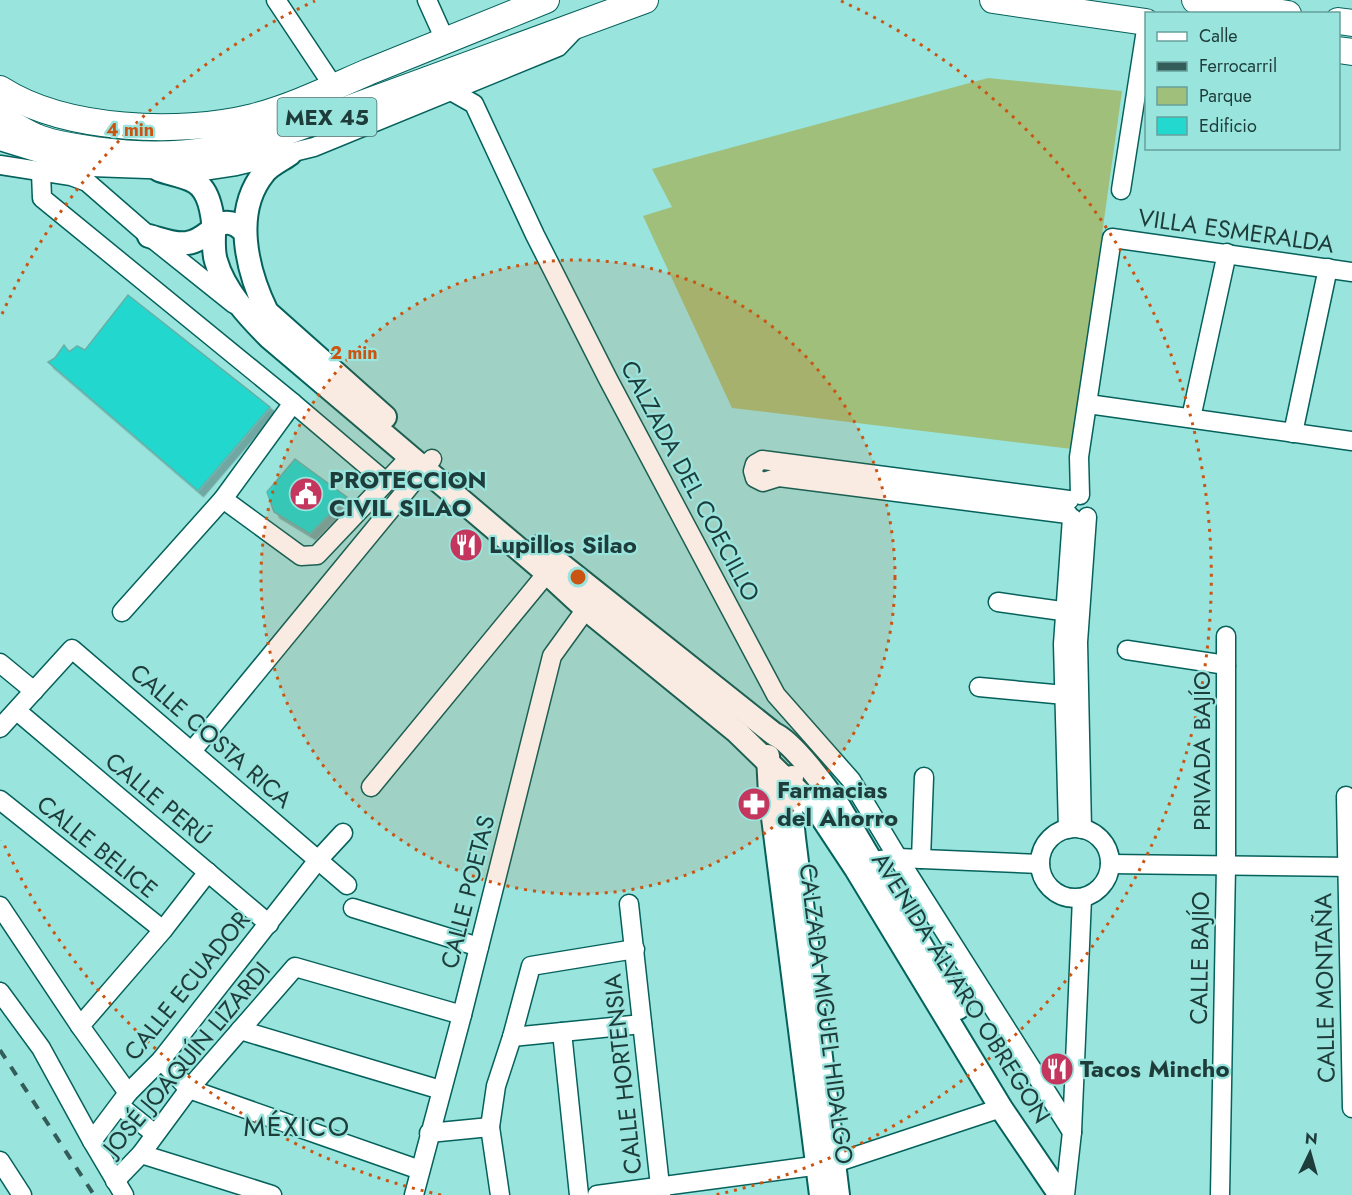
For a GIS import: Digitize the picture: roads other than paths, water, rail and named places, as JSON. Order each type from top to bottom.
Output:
[{"type":"highway","name":"MEX 45","points":[[0,89],[16,99],[61,114],[108,124],[157,127],[197,126],[253,117],[334,87],[546,0]]},
{"type":"highway","name":"MEX 45","points":[[0,117],[36,137],[73,147],[149,155],[187,154],[223,149],[269,138],[645,0]]},
{"type":"highway","points":[[993,0],[1145,22]]},
{"type":"highway","points":[[1195,0],[1264,5],[1283,12]]},
{"type":"main road","points":[[290,154],[266,171],[254,188],[247,204],[245,232],[251,270],[259,295],[257,314],[269,337],[422,463]]},
{"type":"main road","points":[[159,170],[195,182],[205,192],[214,228],[215,260],[224,278],[257,314],[422,463]]},
{"type":"main road","points":[[149,236],[177,244],[190,243],[227,222],[236,224],[245,232]]},
{"type":"main road","name":"AVENIDA ÁLVARO OBREGON","points":[[422,463],[586,609],[737,732],[817,810],[864,865],[1067,1192]]},
{"type":"main road","name":"AVENIDA ÁLVARO OBREGON","points":[[422,463],[557,562],[786,744],[825,787],[864,865],[1001,1108],[1067,1192]]},
{"type":"main road","name":"CALZADA MIGUEL HIDALGO","points":[[786,744],[767,759],[826,1165],[838,1195]]},
{"type":"main road","name":"CALZADA MIGUEL HIDALGO","points":[[786,744],[826,1165],[821,1195]]},
{"type":"main road","points":[[794,838],[825,822]]},
{"type":"street","points":[[276,0],[334,87]]},
{"type":"street","points":[[426,0],[445,40]]},
{"type":"street","name":"MEX 45","points":[[0,141],[91,167],[203,171],[236,166],[290,154],[349,133],[558,47],[580,23]]},
{"type":"street","points":[[1121,190],[1145,36]]},
{"type":"street","points":[[451,91],[474,104],[485,77]]},
{"type":"street","name":"CALZADA DEL COECILLO","points":[[474,104],[608,379],[776,695],[851,780],[1071,1132]]},
{"type":"street","points":[[0,165],[71,176],[87,182],[149,236],[257,314]]},
{"type":"street","points":[[41,172],[42,198],[387,482]]},
{"type":"street","name":"VILLA ESMERALDA","points":[[1088,404],[1113,238],[1352,272]]},
{"type":"street","points":[[1191,418],[1227,253]]},
{"type":"street","points":[[1293,433],[1328,268]]},
{"type":"street","points":[[122,612],[223,499],[293,403]]},
{"type":"street","points":[[1075,829],[1072,694],[1063,644],[1073,612],[1075,509],[1079,457],[1088,404],[1352,441]]},
{"type":"street","points":[[930,489],[779,477],[763,483],[755,478],[753,471],[755,464],[762,460],[930,489],[1075,509]]},
{"type":"street","points":[[223,499],[301,556],[317,555],[387,482],[422,463]]},
{"type":"street","points":[[192,751],[422,463]]},
{"type":"street","points":[[370,787],[547,573]]},
{"type":"street","points":[[998,602],[1073,612]]},
{"type":"street","name":"CALLE POETAS","points":[[414,1195],[462,1016],[552,656],[586,609]]},
{"type":"street","name":"PRIVADA BAJÍO","points":[[1226,636],[1226,866]]},
{"type":"street","name":"CALLE COSTA RICA","points":[[34,691],[72,649],[347,885]]},
{"type":"street","points":[[1127,650],[1226,665]]},
{"type":"street","points":[[0,663],[34,691],[0,728]]},
{"type":"street","points":[[980,687],[1072,694]]},
{"type":"street","name":"CALLE PERÚ","points":[[17,711],[269,924]]},
{"type":"street","points":[[786,744],[802,723]]},
{"type":"street","points":[[921,859],[924,777]]},
{"type":"street","name":"CALLE MONTAÑA","points":[[1346,796],[1352,1108]]},
{"type":"street","name":"CALLE BELICE","points":[[0,800],[163,930]]},
{"type":"street","points":[[1075,829],[1094,834],[1102,841],[1108,852],[1110,864],[1107,878],[1099,890],[1083,898],[1059,895],[1049,887],[1042,876],[1040,864],[1042,852],[1048,842],[1057,834],[1075,829]]},
{"type":"street","name":"CALLE ECUADOR","points":[[92,1141],[124,1099],[161,1060],[318,860],[343,833]]},
{"type":"street","points":[[864,865],[898,858],[1040,864]]},
{"type":"street","points":[[1110,864],[1349,866]]},
{"type":"street","name":"CALLE BAJÍO","points":[[1220,1195],[1226,866]]},
{"type":"street","points":[[80,1026],[163,930],[208,872]]},
{"type":"street","points":[[1067,1192],[1083,898]]},
{"type":"street","name":"CALLE HORTENSIA","points":[[629,904],[660,1191]]},
{"type":"street","points":[[0,906],[80,1026],[124,1099],[155,1134]]},
{"type":"street","points":[[353,908],[479,947]]},
{"type":"street","points":[[500,1195],[490,1127],[495,1086],[512,1037],[531,966],[635,949]]},
{"type":"street","name":"JOSÉ JOAQUÍN LIZARDI","points":[[120,1188],[141,1154],[189,1089],[295,967],[462,1016]]},
{"type":"street","points":[[0,992],[41,1048],[120,1188]]},
{"type":"street","points":[[512,1037],[642,1024]]},
{"type":"street","points":[[240,1030],[441,1090]]},
{"type":"street","points":[[562,1032],[579,1195]]},
{"type":"street","points":[[161,1060],[189,1089],[420,1170]]},
{"type":"street","points":[[597,1195],[660,1191],[826,1165],[1001,1108]]},
{"type":"street","points":[[429,1133],[490,1127]]},
{"type":"street","points":[[141,1154],[272,1195]]},
{"type":"street","points":[[0,1161],[20,1194]]},
{"type":"railway","points":[[0,1050],[94,1195]]},
{"type":"place","name":"PROTECCION CIVIL SILAO","points":[[306,494]]},
{"type":"place","name":"Lupillos Silao","points":[[466,545]]},
{"type":"place","name":"Farmacias del Ahorro","points":[[754,804]]},
{"type":"place","name":"Tacos Mincho","points":[[1057,1069]]},
{"type":"district","name":"MÉXICO","points":[[297,1127]]}]
